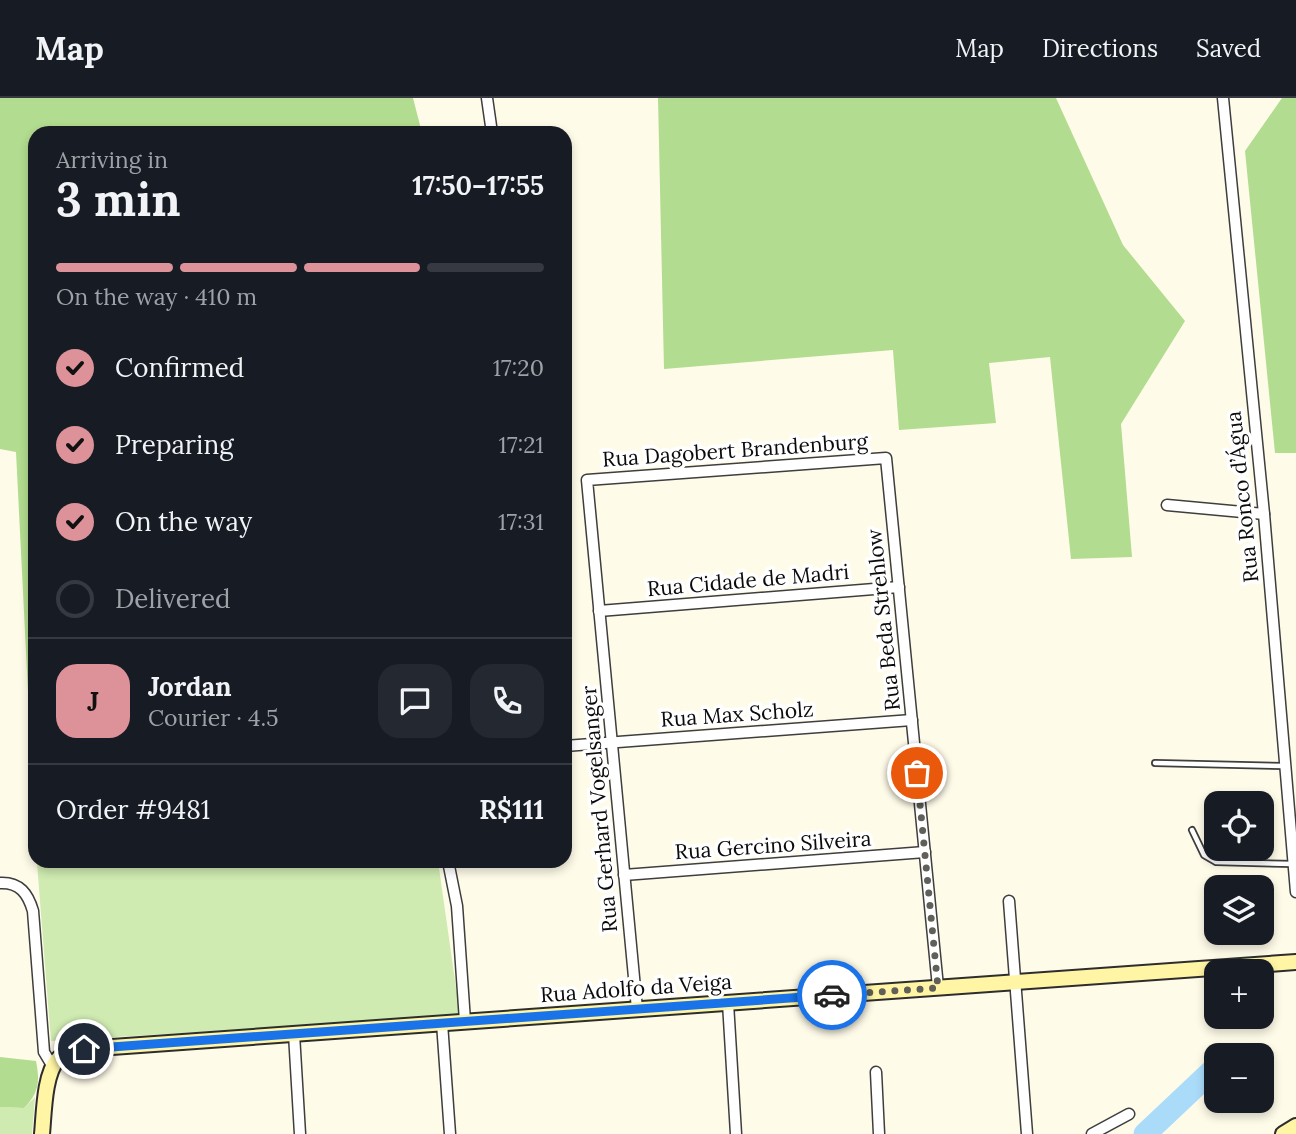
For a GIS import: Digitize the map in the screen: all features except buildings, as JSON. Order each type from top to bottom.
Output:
[{"type":"street","points":[[487,98],[491,126]]},
{"type":"street","name":"Rua Ronco d’Água","points":[[1223,98],[1264,514],[1296,892]]},
{"type":"street","name":"Rua Dagobert Brandenburg","points":[[587,480],[886,458]]},
{"type":"street","name":"Rua Beda Strehlow","points":[[886,458],[938,988]]},
{"type":"street","name":"Rua Gerhard Vogelsanger","points":[[587,480],[637,1009]]},
{"type":"street","points":[[1167,505],[1264,514]]},
{"type":"street","name":"Rua Cidade de Madri","points":[[599,611],[899,587]]},
{"type":"street","name":"Rua Max Scholz","points":[[572,746],[912,720]]},
{"type":"street","name":"Rua Gercino Silveira","points":[[624,876],[925,852]]},
{"type":"street","points":[[449,868],[457,906],[465,1021]]},
{"type":"street","points":[[0,883],[18,886],[29,900],[33,911],[44,1052],[53,1066],[44,1103],[42,1134]]},
{"type":"street","points":[[1009,901],[1027,1134]]},
{"type":"street","name":"Rua Adolfo da Veiga","points":[[53,1066],[65,1055],[84,1049],[1296,962]]},
{"type":"street","points":[[727,1003],[736,1134],[727,1134]]},
{"type":"street","points":[[442,1023],[450,1134]]},
{"type":"street","points":[[294,1034],[300,1134]]},
{"type":"street","points":[[876,1072],[879,1134]]},
{"type":"street","points":[[1092,1134],[1129,1114]]},
{"type":"street","points":[[1283,1134],[1296,1126]]},
{"type":"lane","points":[[1156,763],[1286,766]]},
{"type":"lane","points":[[1192,830],[1204,855],[1216,862],[1294,864]]},
{"type":"green space","points":[[0,98],[413,98],[420,126],[28,126],[28,692],[16,452],[0,449]]},
{"type":"green space","points":[[658,98],[1056,98],[1123,245],[1185,321],[1121,424],[1132,557],[1071,559],[1050,357],[989,363],[996,423],[899,430],[893,350],[664,369]]},
{"type":"green space","points":[[1282,98],[1296,98],[1296,453],[1275,453],[1245,151]]},
{"type":"green space","points":[[37,868],[439,868],[460,1016],[51,1041]]},
{"type":"green space","points":[[0,1057],[36,1061],[37,1086],[33,1097],[24,1108],[0,1107]]},
{"type":"green space","points":[[35,1097],[32,1134],[0,1134],[0,1107],[24,1108]]},
{"type":"waterway","points":[[1145,1134],[1204,1078]]},
{"type":"way so far","points":[[832,995],[938,988],[917,773]]},
{"type":"route","points":[[84,1049],[832,995]]}]
